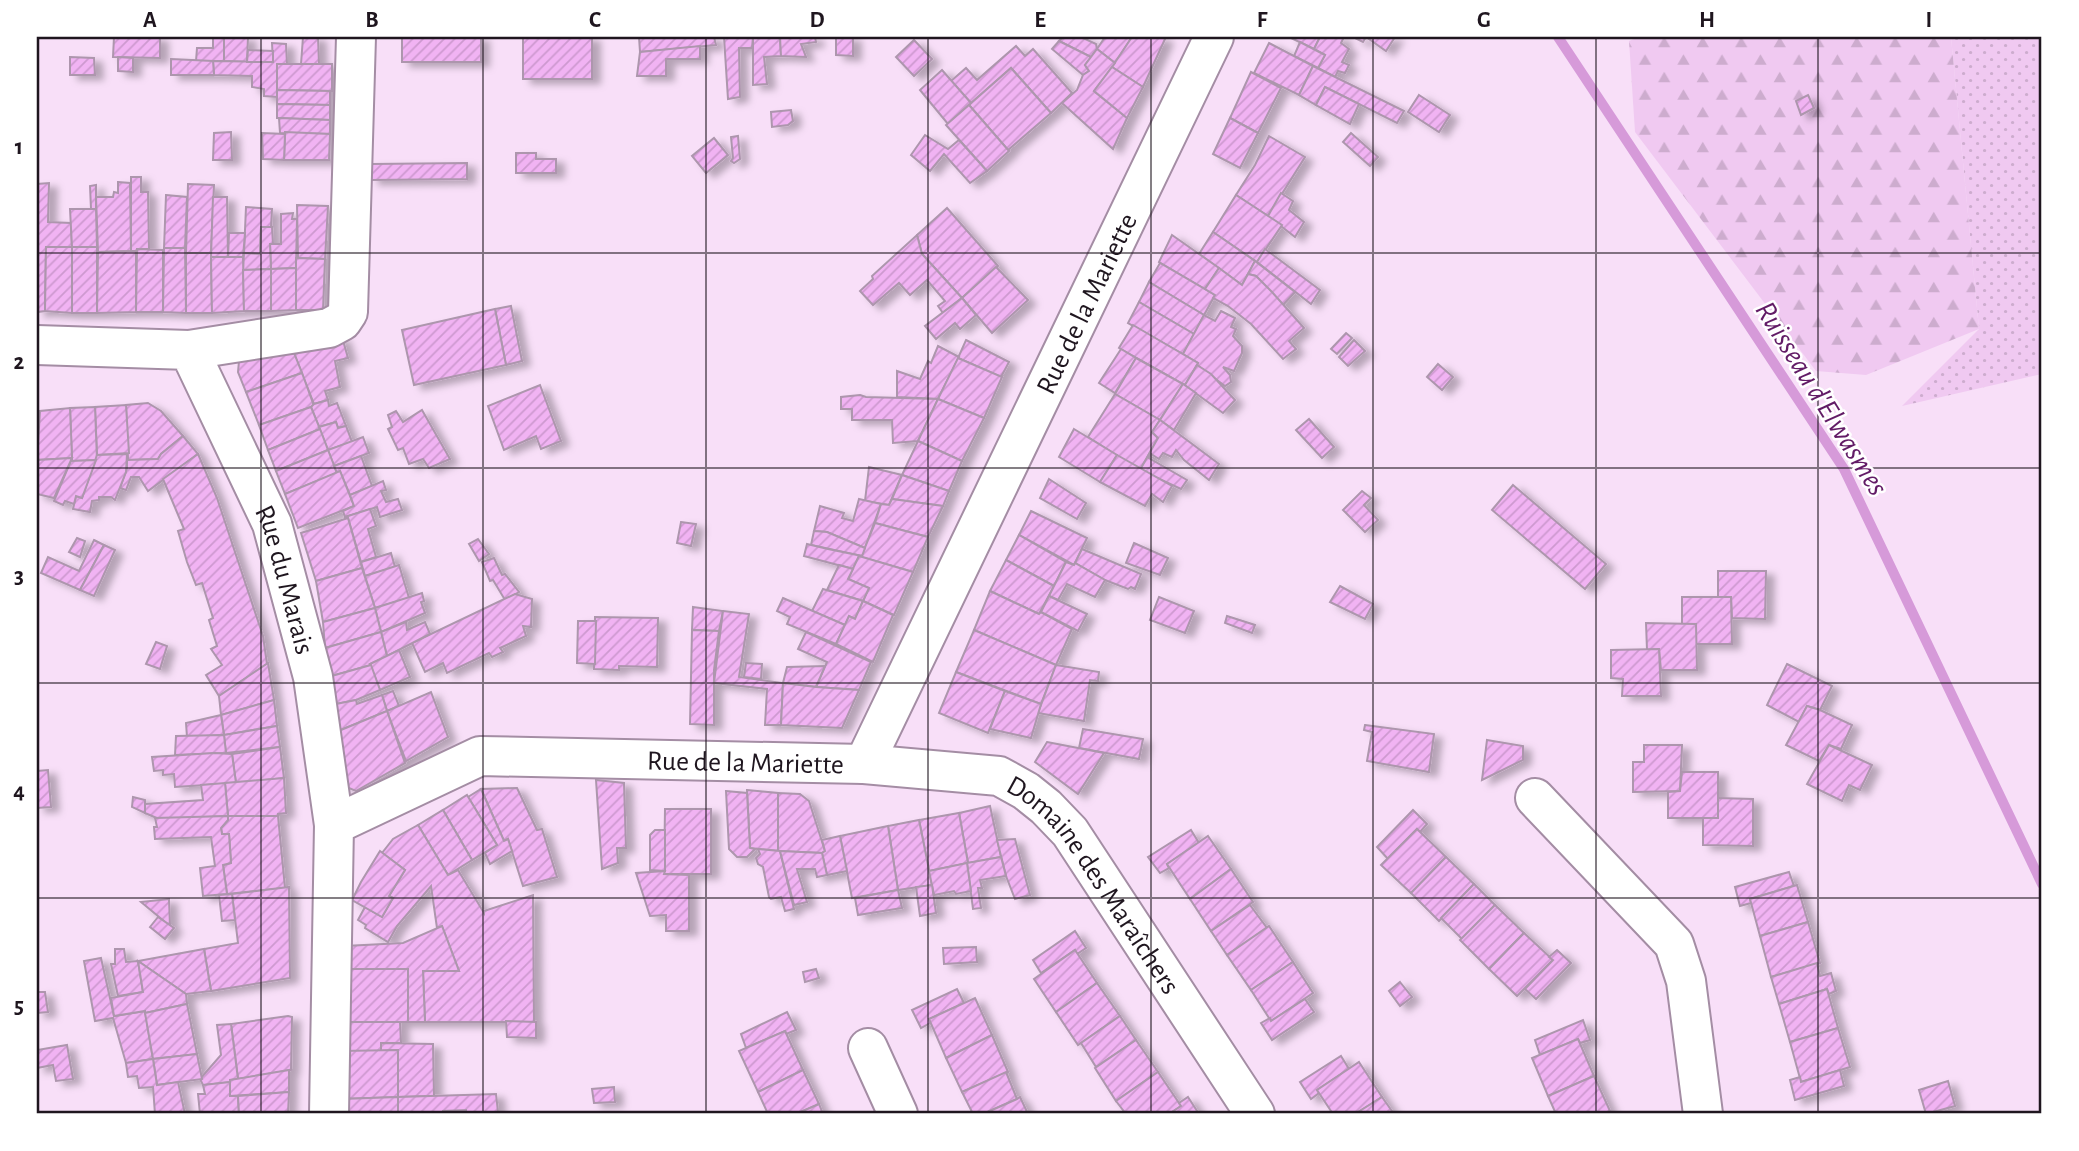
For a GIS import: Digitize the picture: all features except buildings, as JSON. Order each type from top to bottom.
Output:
[{"type":"street","points":[[37,345],[189,350],[329,328],[342,321],[348,312],[356,37]]},
{"type":"street","name":"Rue de la Mariette","points":[[334,825],[480,756],[864,764],[1214,37]]},
{"type":"street","name":"Rue du Marais","points":[[189,350],[272,524],[313,677],[334,825]]},
{"type":"street","name":"Domaine des Maraîchers","points":[[864,764],[999,776],[1026,791],[1046,807],[1070,832],[1255,1114]]},
{"type":"street","points":[[1535,798],[1674,944],[1686,981],[1703,1114]]},
{"type":"street","points":[[329,1114],[334,825]]},
{"type":"street","points":[[869,1048],[898,1114]]},
{"type":"green space","points":[[1639,37],[1951,37],[1979,329],[1866,375],[1816,371],[1635,132],[1629,41]]},
{"type":"green space","points":[[1951,37],[2042,37],[2042,374],[1902,406],[1979,329]]},
{"type":"waterway","name":"Ruisseau d'Elwasmes","points":[[1558,37],[1844,469],[2042,884]]}]
